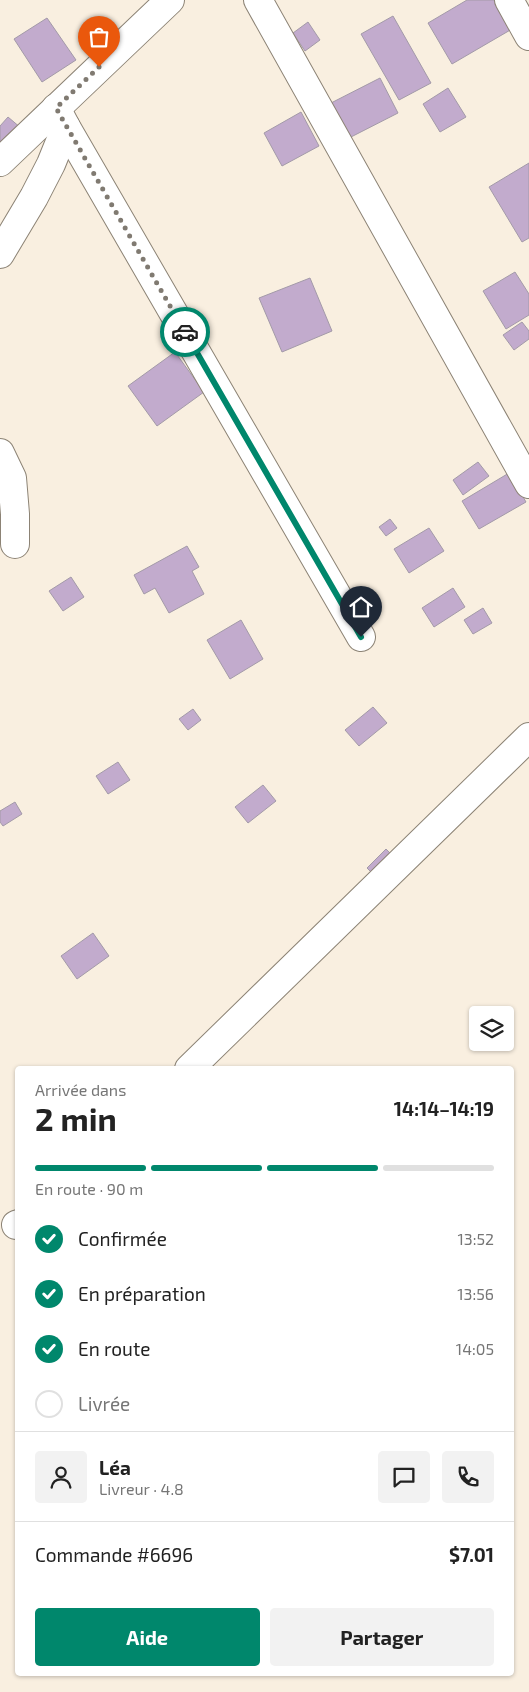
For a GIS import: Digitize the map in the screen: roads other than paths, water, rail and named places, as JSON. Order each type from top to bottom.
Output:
[{"type":"street","points":[[0,162],[61,117],[170,0]]},
{"type":"street","points":[[258,0],[529,484]]},
{"type":"street","points":[[509,0],[529,36]]},
{"type":"street","points":[[0,254],[51,164],[61,117]]},
{"type":"street","points":[[61,117],[361,637]]},
{"type":"street","points":[[0,453],[12,478],[15,544]]},
{"type":"street","points":[[192,1066],[529,737]]}]
